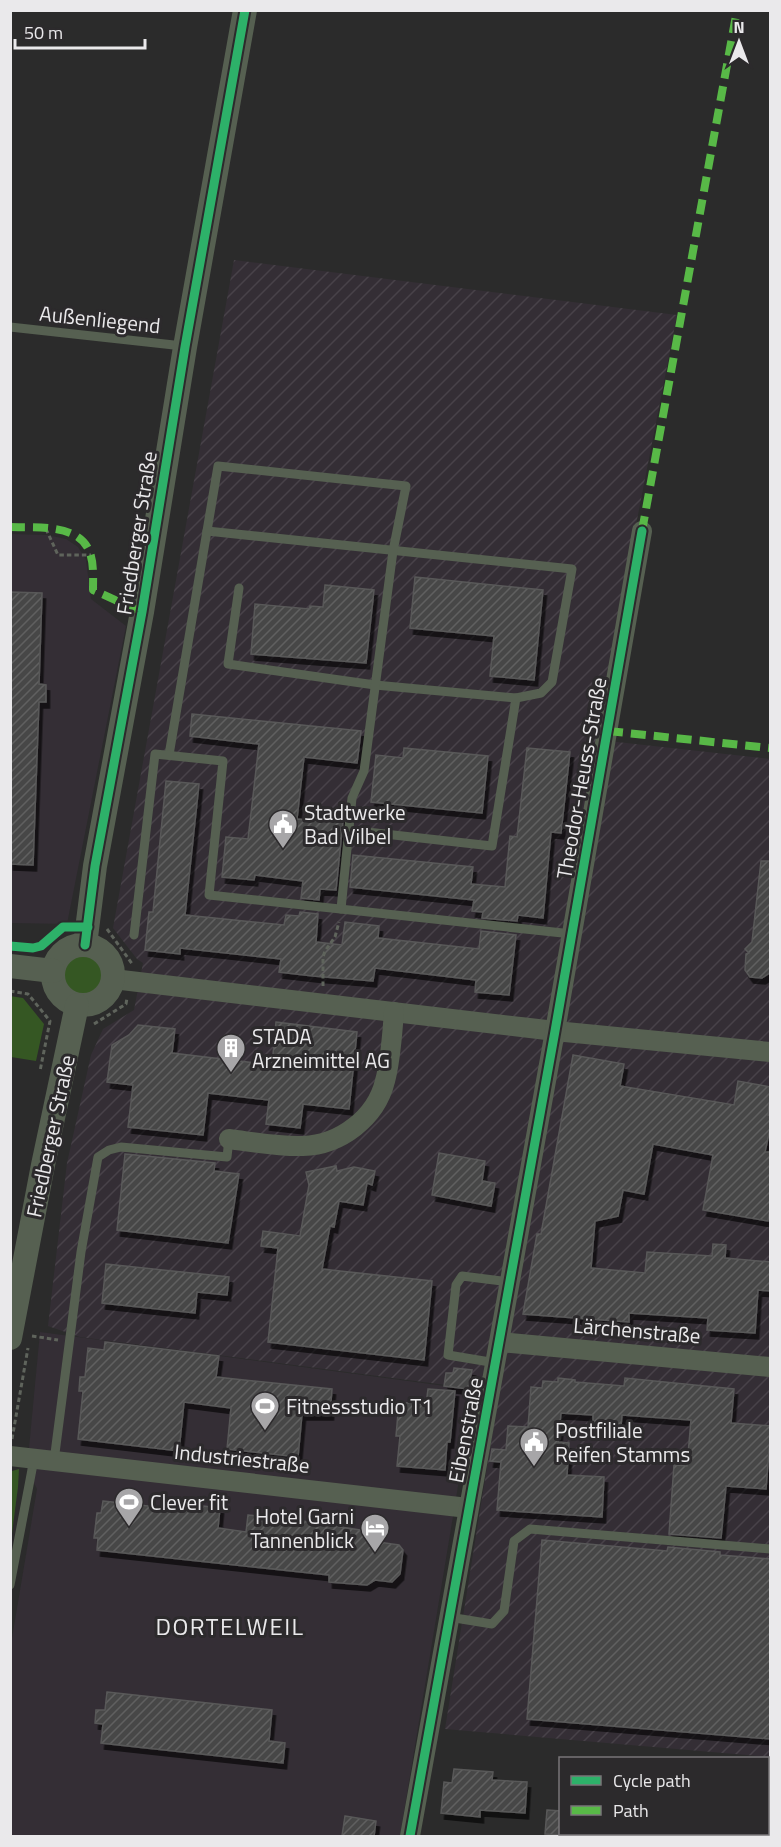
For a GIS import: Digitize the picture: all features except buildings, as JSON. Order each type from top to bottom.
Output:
[{"type":"street","name":"Friedberger Straße","points":[[86,936],[95,866],[142,612],[185,347],[245,10]]},
{"type":"street","name":"Theodor-Heuss-Straße","points":[[555,1030],[642,531]]},
{"type":"street","points":[[122,980],[110,988],[99,1000],[90,1004],[77,1005],[59,994],[53,980],[53,971],[64,951],[78,945],[86,936],[102,951],[112,970],[122,980],[555,1030],[771,1052]]},
{"type":"street","points":[[10,966],[53,971]]},
{"type":"street","name":"Friedberger Straße","points":[[22,1337],[17,1265],[43,1165],[77,1005]]},
{"type":"street","points":[[229,1139],[305,1146],[330,1141],[359,1124],[378,1099],[385,1083],[394,1012]]},
{"type":"street","name":"Eibenstraße","points":[[410,1836],[555,1030]]},
{"type":"street","name":"Lärchenstraße","points":[[500,1342],[771,1366]]},
{"type":"street","name":"Industriestraße","points":[[10,1456],[468,1508]]},
{"type":"lane","name":"Außenliegend","points":[[10,327],[185,347]]},
{"type":"lane","points":[[169,755],[218,466],[406,486],[393,551],[364,771],[352,798],[341,909]]},
{"type":"lane","points":[[207,531],[572,569],[552,682],[541,693],[516,698],[375,685],[228,664],[238,588]]},
{"type":"lane","points":[[349,830],[492,846],[516,698]]},
{"type":"lane","points":[[134,935],[155,754],[223,761],[209,895],[572,934]]},
{"type":"lane","points":[[54,1461],[81,1252],[98,1157],[109,1150],[121,1147],[227,1157],[229,1139]]},
{"type":"lane","points":[[496,1363],[448,1356],[456,1285],[462,1276],[510,1282]]},
{"type":"lane","points":[[10,1585],[34,1459]]},
{"type":"lane","points":[[449,1617],[492,1624],[504,1611],[514,1541],[530,1528],[771,1549]]},
{"type":"path","points":[[46,529],[58,555],[91,555]]},
{"type":"path","points":[[321,1003],[323,957],[337,933],[341,909]]},
{"type":"path","points":[[86,936],[107,928],[132,962],[133,967],[122,980],[126,1004],[97,1021],[91,1029]]},
{"type":"path","points":[[10,991],[28,994],[50,1021],[39,1077]]},
{"type":"path","points":[[10,1447],[32,1326]]},
{"type":"path","points":[[22,1337],[43,1338]]},
{"type":"shaded area","points":[[234,260],[677,315],[627,571],[599,740],[770,759],[770,1757],[445,1729],[499,1392],[80,1337],[48,1326],[67,1163],[91,1055],[103,1029],[134,1010],[143,963],[137,959],[113,928]]},
{"type":"shaded area","points":[[11,534],[47,535],[66,539],[78,547],[86,560],[91,599],[126,626],[67,924],[11,923]]},
{"type":"shaded area","points":[[40,1332],[468,1389],[469,1420],[400,1836],[11,1836],[11,1644],[37,1489],[27,1469]]},
{"type":"green space","points":[[83,956],[96,962],[102,975],[96,988],[83,994],[70,988],[64,975],[70,962]]},
{"type":"green space","points":[[10,996],[23,998],[44,1024],[36,1061],[11,1057]]},
{"type":"green space","points":[[19,1469],[11,1541],[11,1479],[12,1471]]},
{"type":"marked path","points":[[642,531],[737,10]]},
{"type":"marked path","points":[[10,527],[56,529],[77,536],[85,543],[90,553],[93,567],[93,590],[142,612]]},
{"type":"marked path","points":[[608,731],[770,748]]},
{"type":"cycle path","points":[[85,945],[95,866],[142,612],[185,347],[245,10]]},
{"type":"cycle path","points":[[410,1836],[555,1031],[642,531]]},
{"type":"cycle path","points":[[10,946],[33,948],[41,946],[63,927],[88,927]]},
{"type":"place","name":"Stadtwerke Bad Vilbel","points":[[283,850]]},
{"type":"place","name":"STADA Arzneimittel AG","points":[[231,1074]]},
{"type":"place","name":"Fitnessstudio T1","points":[[265,1432]]},
{"type":"place","name":"Postfiliale Reifen Stamms","points":[[534,1468]]},
{"type":"place","name":"Clever fit","points":[[129,1528]]},
{"type":"place","name":"Hotel Garni Tannenblick","points":[[375,1554]]},
{"type":"district","name":"DORTELWEIL","points":[[230,1626]]}]
